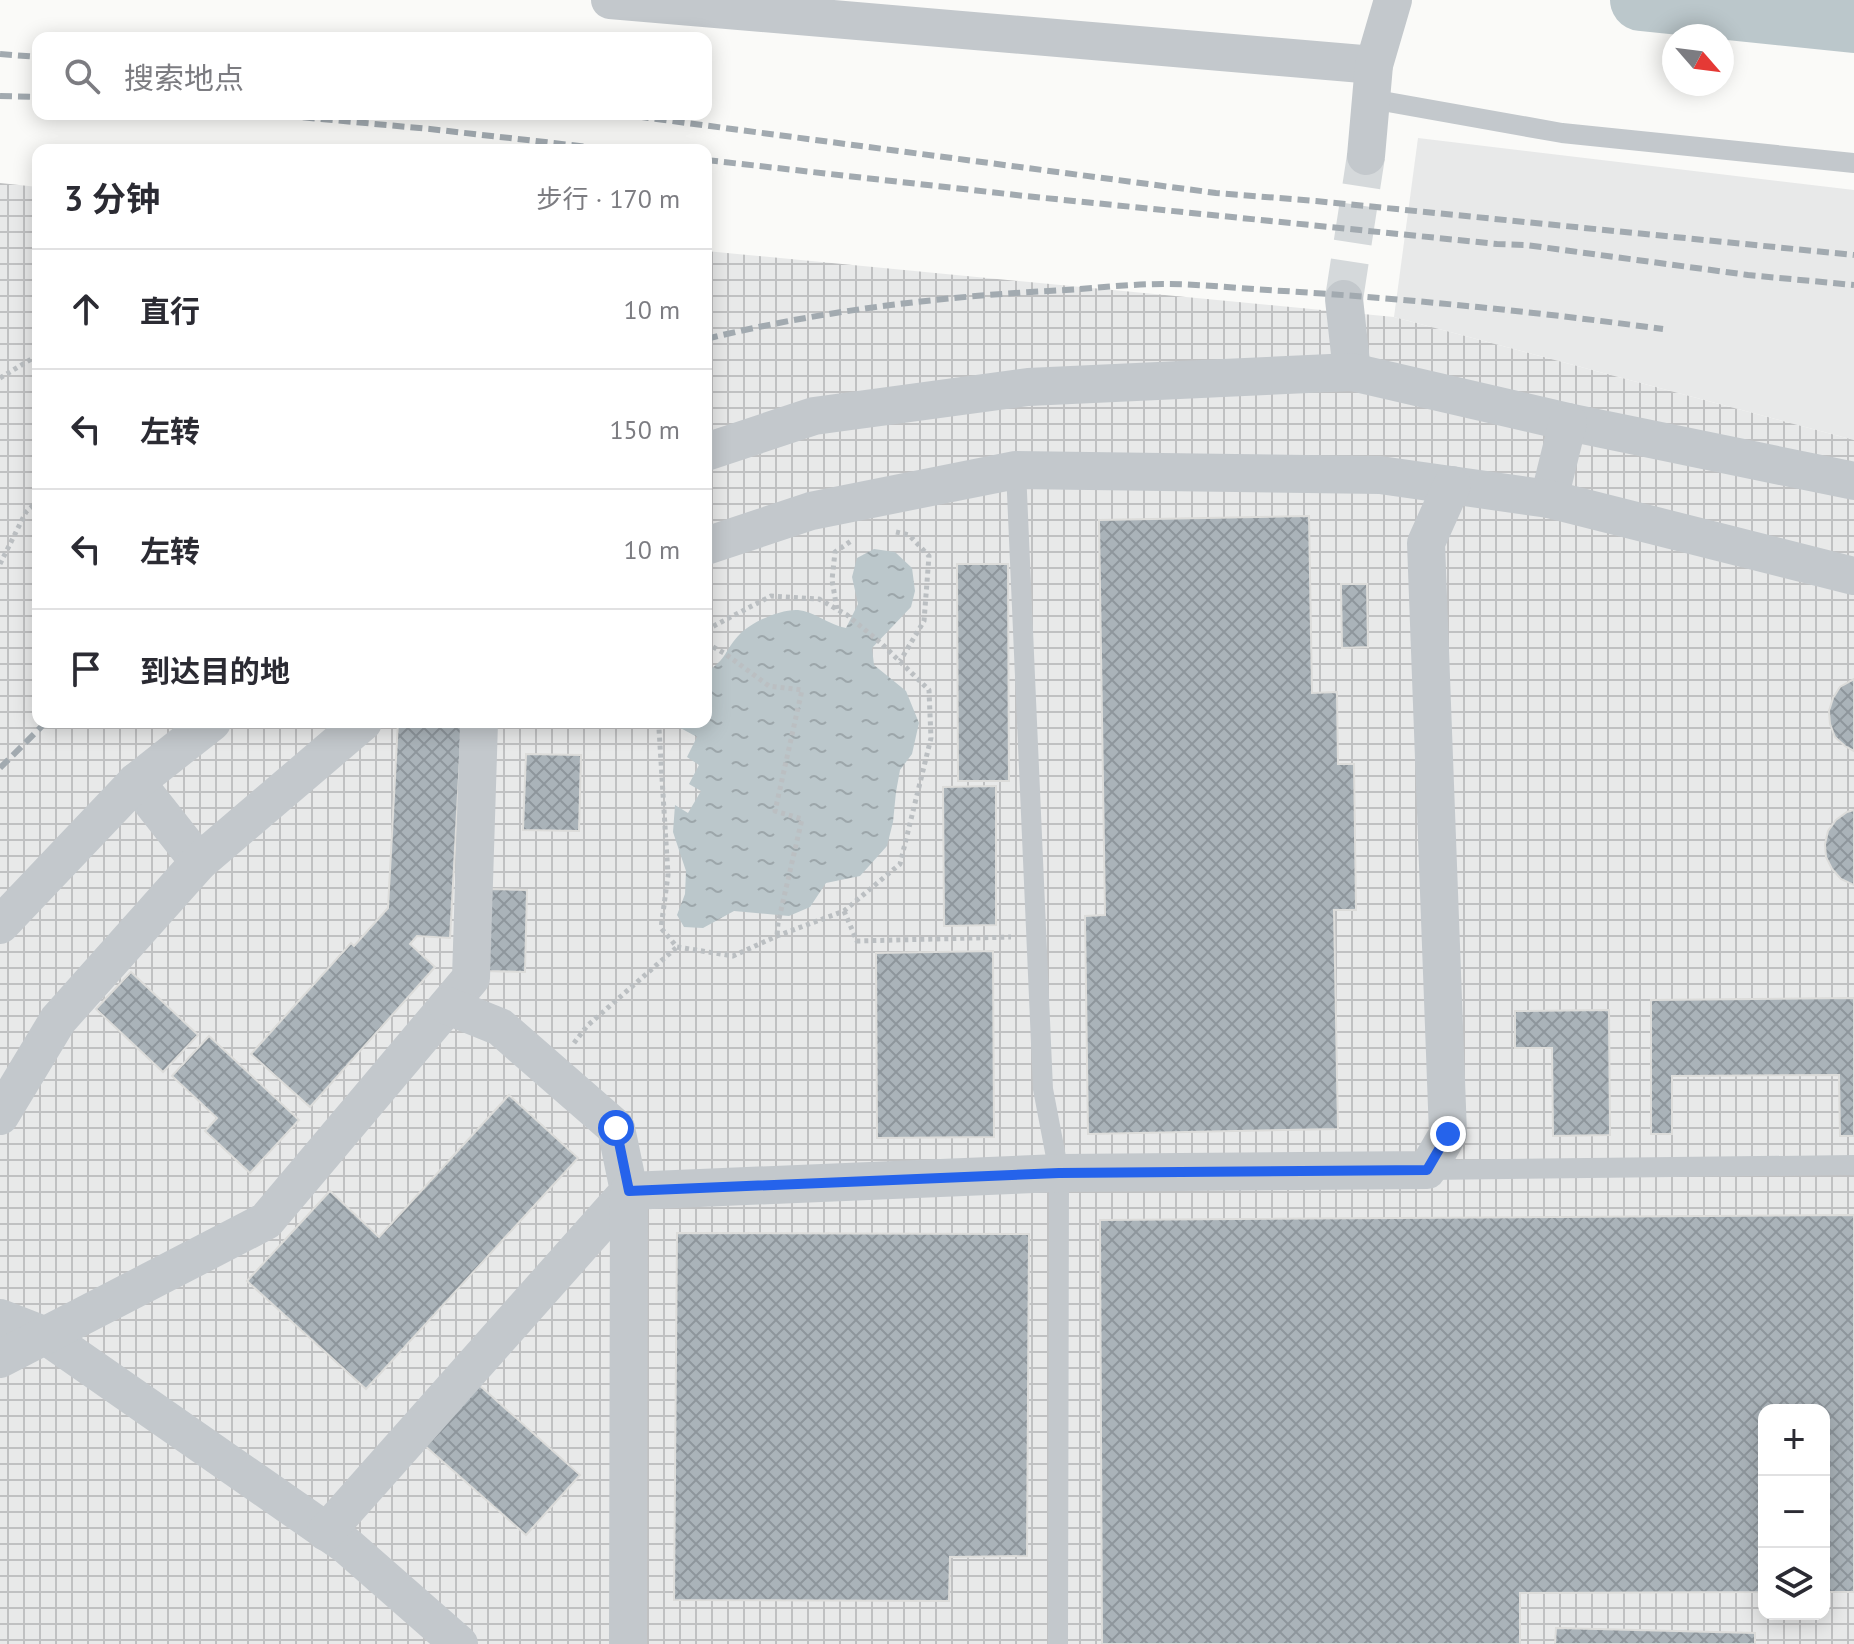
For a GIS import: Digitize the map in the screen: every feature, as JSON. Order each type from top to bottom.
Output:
[{"type":"street","points":[[610,0],[1374,76]]},
{"type":"street","points":[[1366,156],[1374,76],[1393,0]]},
{"type":"street","points":[[1344,299],[1352,372]]},
{"type":"street","points":[[712,450],[814,416],[1028,387],[1352,372],[1568,422],[1854,481]]},
{"type":"street","points":[[1549,499],[1568,422]]},
{"type":"street","points":[[712,544],[811,511],[1016,470],[1380,475],[1549,499],[1854,576]]},
{"type":"street","points":[[326,1532],[629,1191],[1059,1173],[1427,1170],[1448,1134],[1426,543],[1452,485]]},
{"type":"street","points":[[0,925],[136,782],[204,728]]},
{"type":"street","points":[[0,1116],[58,1020],[199,862],[356,728]]},
{"type":"street","points":[[0,1359],[266,1221],[471,978],[479,728]]},
{"type":"street","points":[[136,782],[199,862]]},
{"type":"street","points":[[448,1006],[500,1027],[616,1128],[629,1191],[628,1644]]},
{"type":"street","points":[[0,1318],[46,1336],[346,1545],[459,1644]]},
{"type":"lane","points":[[1374,76],[1562,133],[1854,163]]},
{"type":"lane","points":[[1016,470],[1043,1089],[1059,1173],[1058,1644]]},
{"type":"lane","points":[[1427,1170],[1854,1165]]},
{"type":"path","points":[[0,378],[32,359]]},
{"type":"path","points":[[0,564],[26,512],[32,506]]},
{"type":"path","points":[[885,529],[909,535],[929,556],[924,621],[900,661]]},
{"type":"path","points":[[837,609],[832,580],[835,552],[861,535]]},
{"type":"path","points":[[659,728],[668,875],[661,928],[677,947],[733,956],[844,911],[900,864],[931,738],[929,690],[847,615],[819,599],[771,596],[712,627]]},
{"type":"path","points":[[712,646],[769,686],[802,690],[775,811],[802,819],[777,936]]},
{"type":"path","points":[[844,911],[857,941],[1037,937]]},
{"type":"path","points":[[553,1073],[587,1026],[677,947]]},
{"type":"shaded area","points":[[1418,138],[1854,190],[1854,440],[1394,317]]},
{"type":"shaded area","points":[[0,183],[32,186],[32,728],[712,728],[712,252],[1394,317],[1854,440],[1854,1644],[0,1644]]},
{"type":"water","points":[[874,549],[895,552],[912,568],[915,591],[911,607],[872,648],[874,665],[906,691],[919,723],[912,754],[900,770],[887,846],[860,876],[826,883],[810,907],[789,916],[734,911],[703,928],[684,927],[677,915],[685,894],[686,871],[673,832],[675,805],[688,813],[701,791],[689,784],[699,765],[687,757],[697,737],[680,728],[712,728],[712,668],[745,629],[775,614],[798,610],[846,628],[858,604],[852,577],[857,558]]},
{"type":"building","points":[[1309,516],[1312,693],[1337,692],[1338,764],[1354,764],[1356,910],[1334,910],[1338,1129],[1088,1134],[1085,916],[1105,915],[1099,520]]},
{"type":"building","points":[[957,564],[1008,564],[1009,781],[958,781]]},
{"type":"building","points":[[1341,584],[1367,584],[1368,647],[1342,648]]},
{"type":"building","points":[[1854,679],[1854,751],[1835,737],[1829,711],[1840,687]]},
{"type":"building","points":[[398,728],[462,728],[450,938],[417,936],[410,944],[435,967],[310,1107],[251,1054],[351,943],[354,946],[388,908]]},
{"type":"building","points":[[526,754],[581,755],[579,831],[523,830]]},
{"type":"building","points":[[996,786],[996,925],[944,926],[943,787]]},
{"type":"building","points":[[1854,810],[1854,885],[1841,879],[1832,869],[1826,857],[1825,844],[1828,831],[1836,820]]},
{"type":"building","points":[[487,889],[527,890],[525,972],[485,971]]},
{"type":"building","points":[[993,951],[994,1137],[877,1138],[876,953]]},
{"type":"building","points":[[131,972],[198,1035],[163,1072],[96,1009]]},
{"type":"building","points":[[1854,998],[1854,1136],[1840,1136],[1839,1075],[1672,1076],[1672,1134],[1651,1134],[1651,1000]]},
{"type":"building","points":[[1609,1010],[1610,1135],[1553,1136],[1552,1048],[1515,1048],[1515,1011]]},
{"type":"building","points":[[209,1036],[299,1120],[250,1173],[205,1131],[217,1118],[172,1076]]},
{"type":"building","points":[[509,1095],[578,1158],[366,1389],[247,1281],[330,1191],[379,1237]]},
{"type":"building","points":[[1854,1215],[1854,1592],[1830,1592],[1830,1404],[1758,1404],[1758,1592],[1520,1593],[1520,1644],[1102,1644],[1100,1220]]},
{"type":"building","points":[[677,1233],[1029,1234],[1027,1556],[950,1557],[949,1601],[674,1600]]},
{"type":"building","points":[[478,1384],[580,1475],[526,1535],[424,1445]]},
{"type":"building","points":[[1556,1628],[1755,1633],[1755,1644],[1555,1644]]},
{"type":"waterway","points":[[1641,0],[1854,22]]},
{"type":"tunnel","points":[[1344,299],[1366,156]]},
{"type":"railway","points":[[0,54],[32,57]]},
{"type":"railway","points":[[0,96],[32,97]]},
{"type":"railway","points":[[332,120],[562,144]]},
{"type":"railway","points":[[664,120],[1216,193],[1854,255]]},
{"type":"railway","points":[[712,161],[1025,196],[1526,245],[1748,275],[1854,285]]},
{"type":"railway","points":[[712,338],[884,306],[975,296],[1163,284],[1427,302],[1663,329]]},
{"type":"railway","points":[[0,768],[40,728]]},
{"type":"route","points":[[616,1128],[629,1191],[1059,1173],[1427,1170],[1448,1134]]}]
